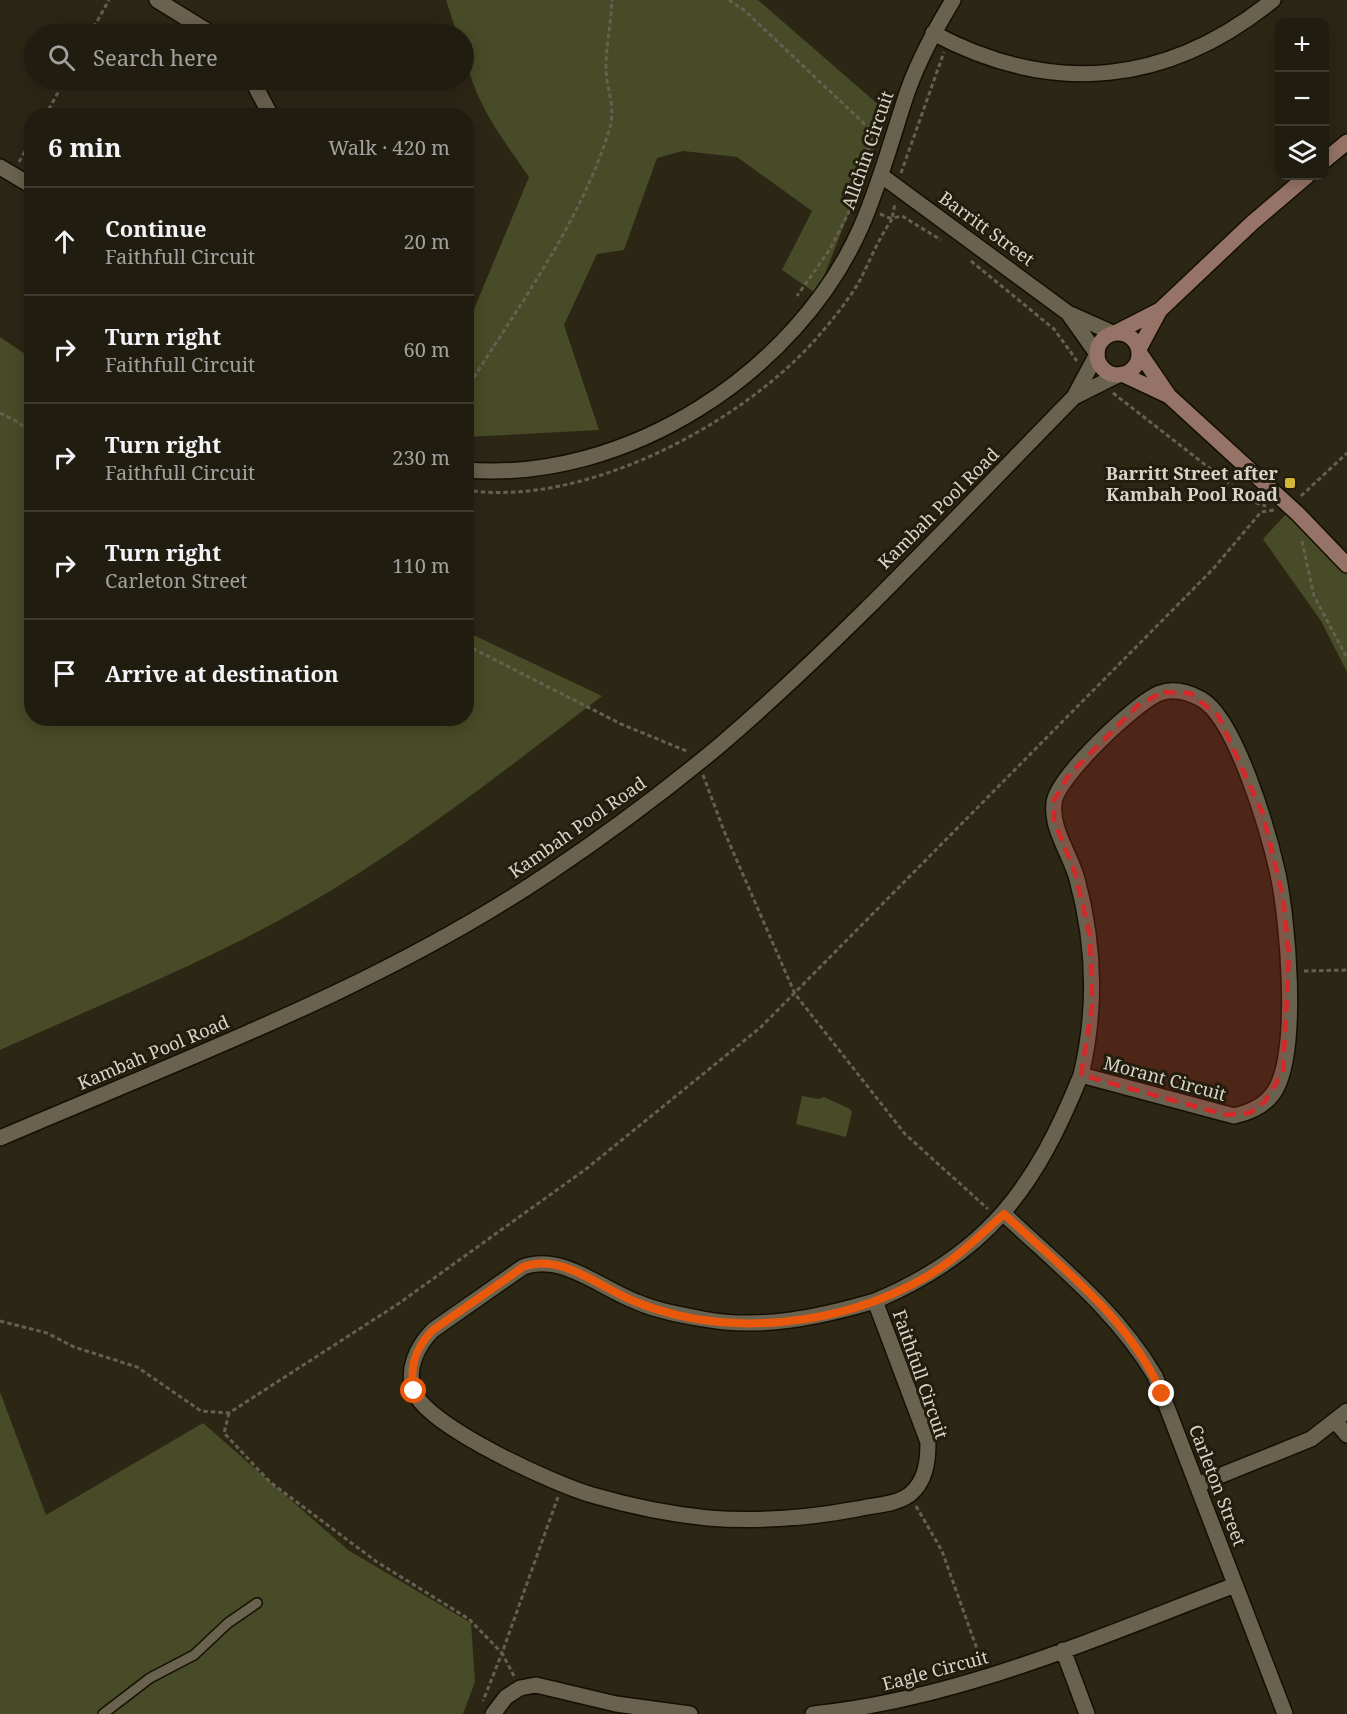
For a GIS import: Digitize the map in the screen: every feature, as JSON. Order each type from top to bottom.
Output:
[{"type":"street","points":[[157,0],[196,24]]},
{"type":"street","name":"Allchin Circuit","points":[[474,470],[531,468],[582,458],[615,448],[669,426],[715,399],[782,345],[812,310],[843,263],[882,176],[904,101],[933,33],[953,0]]},
{"type":"street","points":[[933,33],[1008,65],[1048,72],[1091,74],[1133,69],[1194,52],[1240,27],[1273,0]]},
{"type":"street","points":[[257,90],[267,108]]},
{"type":"street","points":[[1329,157],[1347,142]]},
{"type":"street","points":[[6,171],[24,181]]},
{"type":"street","name":"Barritt Street","points":[[882,176],[1068,313],[1114,333]]},
{"type":"street","points":[[1169,396],[1104,369],[1097,354],[1102,339],[1160,310],[1252,223],[1302,180]]},
{"type":"street","points":[[1120,374],[1136,365],[1139,351],[1160,310]]},
{"type":"street","name":"Barritt Street","points":[[1068,313],[1097,354]]},
{"type":"street","points":[[1114,333],[1130,336],[1169,396],[1280,510],[1347,565]]},
{"type":"street","name":"Kambah Pool Road","points":[[0,1138],[322,1000],[459,929],[556,868],[633,814],[747,721],[864,609],[1074,397],[1097,354]]},
{"type":"street","name":"Kambah Pool Road","points":[[1074,397],[1120,374]]},
{"type":"street","name":"Morant Circuit","points":[[1004,1214],[1039,1166],[1058,1131],[1081,1075],[1092,1006],[1093,960],[1087,915],[1075,873],[1054,821],[1054,800],[1068,776],[1146,699],[1163,692],[1181,691],[1205,701],[1218,715],[1243,763],[1271,841],[1283,897],[1289,972],[1289,1013],[1283,1072],[1275,1090],[1264,1103],[1250,1113],[1226,1115],[1081,1075]]},
{"type":"street","name":"Faithfull Circuit","points":[[875,1301],[928,1442],[928,1463],[919,1484],[910,1494],[898,1501],[831,1514],[770,1519],[729,1518],[649,1510],[563,1485],[482,1446],[426,1408],[414,1391],[411,1377],[413,1361],[422,1340],[523,1267],[548,1262],[564,1266],[592,1282],[647,1306],[705,1320],[778,1322],[807,1318],[875,1301],[943,1265],[1004,1214]]},
{"type":"street","name":"Carleton Street","points":[[1004,1214],[1114,1316],[1136,1344],[1158,1385],[1285,1714]]},
{"type":"street","points":[[1197,1485],[1285,1452],[1311,1439],[1336,1422],[1347,1411]]},
{"type":"street","points":[[1336,1422],[1347,1435]]},
{"type":"street","name":"Eagle Circuit","points":[[813,1714],[882,1705],[987,1678],[1235,1585]]},
{"type":"street","points":[[1063,1650],[1087,1714]]},
{"type":"street","points":[[487,1709],[520,1688],[544,1686],[616,1704],[690,1714]]},
{"type":"lane","points":[[103,1714],[150,1678],[194,1655],[228,1623],[257,1603]]},
{"type":"path","points":[[96,24],[109,0]]},
{"type":"path","points":[[474,377],[579,201],[611,125],[612,113],[606,69],[612,0]]},
{"type":"path","points":[[729,0],[744,10],[873,132],[853,204],[830,249],[797,296]]},
{"type":"path","points":[[474,490],[523,490],[577,481],[642,462],[705,429],[763,389],[814,340],[857,284],[892,219],[898,188],[948,41]]},
{"type":"path","points":[[49,108],[59,90]]},
{"type":"path","points":[[6,171],[24,150]]},
{"type":"path","points":[[853,204],[892,219],[902,216],[945,242]]},
{"type":"path","points":[[963,255],[1054,329],[1076,360]]},
{"type":"path","points":[[1114,394],[1253,502],[1280,510]]},
{"type":"path","points":[[0,413],[24,428]]},
{"type":"path","points":[[0,1321],[47,1333],[74,1347],[137,1367],[201,1411],[229,1413],[398,1304],[586,1168],[761,1027],[1213,569],[1261,512],[1280,510],[1304,495],[1347,453]]},
{"type":"path","points":[[1300,535],[1307,555],[1314,596],[1347,658]]},
{"type":"path","points":[[1289,972],[1347,970]]},
{"type":"path","points":[[795,994],[905,1134],[988,1209],[1004,1214]]},
{"type":"path","points":[[229,1413],[224,1433],[270,1482],[377,1562],[469,1619],[502,1653],[520,1688]]},
{"type":"path","points":[[487,1709],[502,1653],[563,1485]]},
{"type":"path","points":[[910,1494],[942,1551],[987,1678]]},
{"type":"highlighted area","points":[[1163,692],[1190,693],[1218,715],[1263,814],[1283,897],[1289,954],[1283,1072],[1264,1103],[1250,1113],[1226,1115],[1081,1075],[1092,1006],[1090,937],[1075,873],[1054,821],[1054,800],[1068,776],[1138,705]]},
{"type":"green space","points":[[446,0],[758,0],[888,113],[817,294],[782,270],[812,211],[737,157],[683,151],[657,158],[624,250],[597,254],[564,325],[599,430],[474,437],[474,309],[529,177],[495,127],[474,84],[474,24],[454,24]]},
{"type":"green space","points":[[0,337],[24,353],[24,726],[474,726],[474,635],[602,696],[419,833],[303,907],[192,964],[0,1050]]},
{"type":"green space","points":[[1287,513],[1347,575],[1347,672],[1321,621],[1263,539]]},
{"type":"green space","points":[[802,1096],[819,1099],[824,1097],[850,1109],[852,1112],[846,1137],[796,1124]]},
{"type":"green space","points":[[0,1392],[46,1515],[203,1423],[348,1550],[471,1623],[475,1682],[463,1714],[0,1714]]},
{"type":"place","name":"Barritt Street after Kambah Pool Road","points":[[1290,483]]},
{"type":"route","points":[[414,1391],[411,1377],[413,1361],[422,1340],[523,1267],[531,1264],[548,1262],[564,1266],[592,1282],[659,1310],[705,1320],[778,1322],[827,1315],[892,1294],[926,1276],[959,1254],[1004,1214],[1114,1316],[1136,1344],[1155,1376],[1162,1394]]}]
